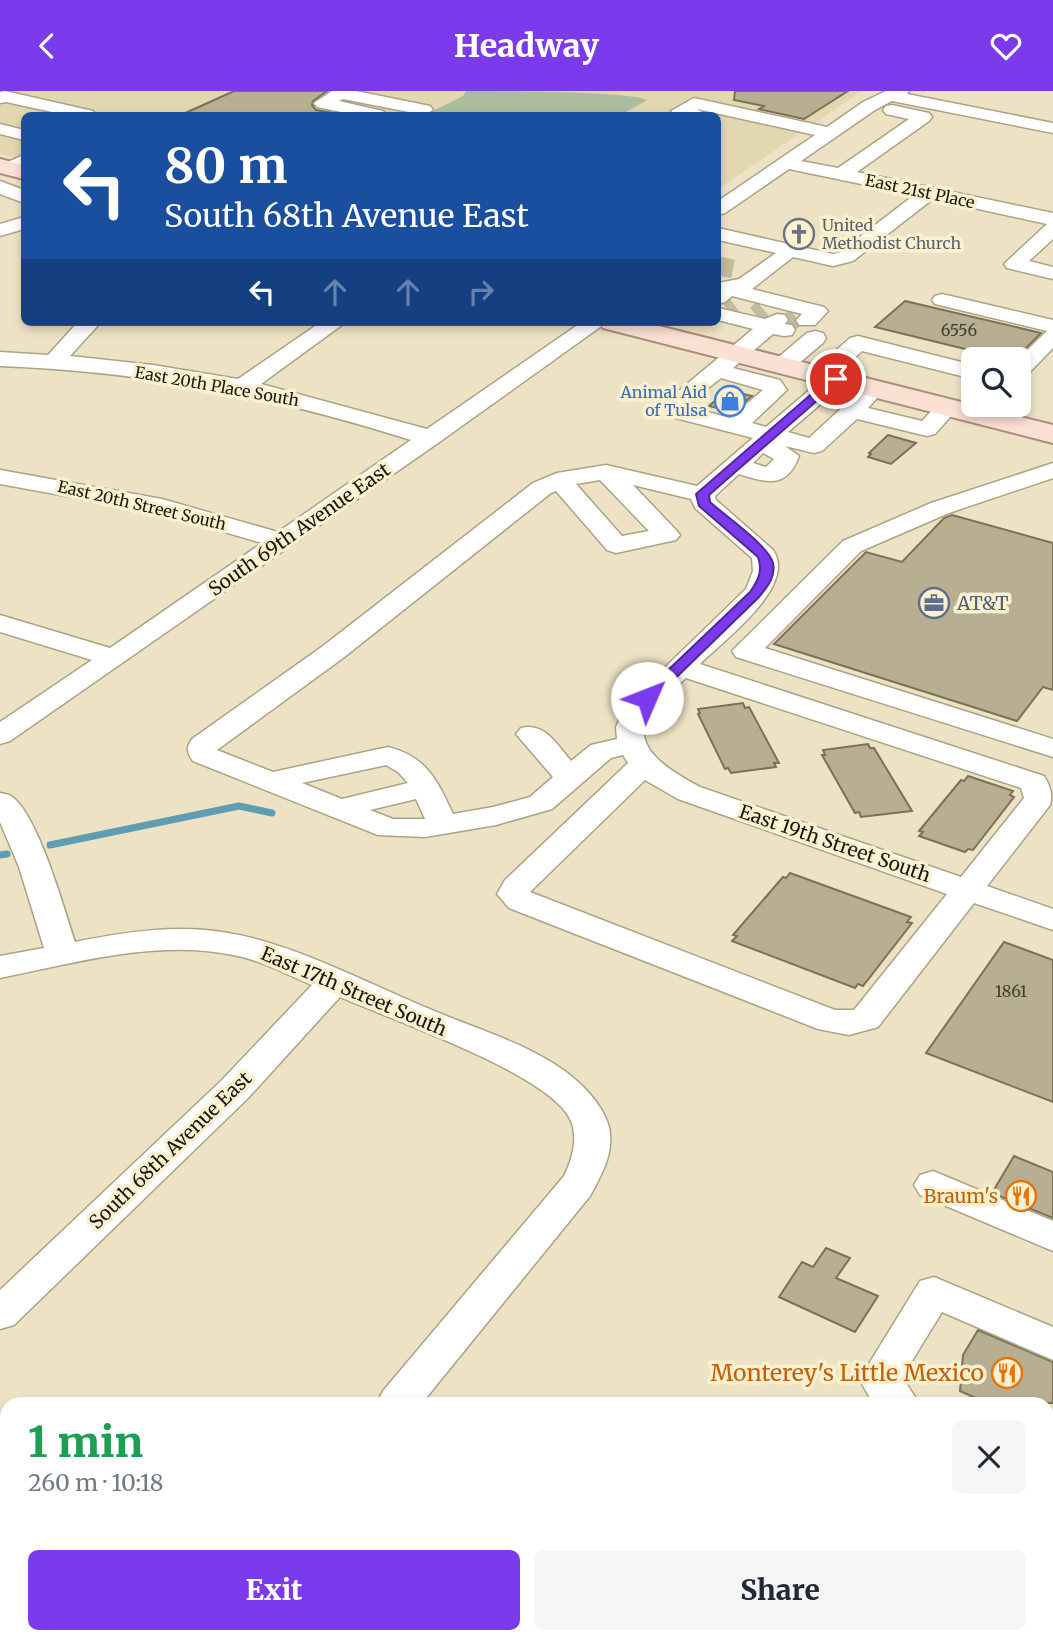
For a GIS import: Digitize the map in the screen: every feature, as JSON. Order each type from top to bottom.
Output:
[{"type":"main road","points":[[645,326],[693,342],[726,362],[783,373],[829,377],[961,408]]},
{"type":"main road","points":[[1008,417],[1049,429]]},
{"type":"street","points":[[364,112],[323,103],[341,93],[424,110],[420,112]]},
{"type":"street","points":[[721,207],[869,106],[896,94],[1053,128]]},
{"type":"street","points":[[0,98],[4,96],[75,112]]},
{"type":"street","points":[[46,105],[69,96]]},
{"type":"street","points":[[684,112],[680,111],[694,103],[824,137]]},
{"type":"street","points":[[869,106],[1053,139]]},
{"type":"street","points":[[842,174],[923,117]]},
{"type":"street","points":[[721,120],[824,137]]},
{"type":"street","points":[[0,129],[21,134]]},
{"type":"street","name":"East 21st Place","points":[[786,163],[1053,219]]},
{"type":"street","points":[[12,171],[21,190]]},
{"type":"street","points":[[721,235],[833,260],[846,257],[929,193]]},
{"type":"street","points":[[0,230],[21,224]]},
{"type":"street","points":[[1053,228],[1014,264],[1053,273]]},
{"type":"street","points":[[783,257],[759,309],[726,362],[668,409],[735,426],[766,439],[814,446],[876,389]]},
{"type":"street","points":[[943,300],[1053,326]]},
{"type":"street","points":[[693,342],[759,309]]},
{"type":"street","points":[[735,426],[776,390],[783,373],[815,338],[759,309]]},
{"type":"street","points":[[54,361],[86,326]]},
{"type":"street","points":[[242,387],[329,326]]},
{"type":"street","name":"South 69th Avenue East","points":[[0,735],[591,326]]},
{"type":"street","points":[[1031,358],[1053,336]]},
{"type":"street","points":[[702,494],[766,439],[829,377],[858,343],[961,369]]},
{"type":"street","name":"East 20th Place South","points":[[0,359],[54,361],[155,372],[242,387],[315,404],[430,437]]},
{"type":"street","points":[[852,411],[927,429],[948,407]]},
{"type":"street","points":[[1053,470],[940,508],[852,546],[746,651],[1053,748]]},
{"type":"street","points":[[637,755],[601,751],[541,803],[496,816],[425,828],[389,828],[203,755],[202,745],[333,652],[542,488],[584,473],[606,472],[702,494]]},
{"type":"street","points":[[560,481],[616,545],[667,535],[606,472]]},
{"type":"street","name":"East 20th Street South","points":[[0,477],[162,506],[282,541]]},
{"type":"street","points":[[637,755],[630,723],[635,712],[755,595],[765,581],[768,565],[753,544],[704,503],[702,494]]},
{"type":"street","points":[[0,623],[114,658]]},
{"type":"street","points":[[637,755],[516,887],[513,894],[520,901],[830,1021],[849,1023],[866,1019],[1039,799],[1038,791],[1032,782],[680,667]]},
{"type":"street","points":[[531,734],[571,779]]},
{"type":"street","name":"East 19th Street South","points":[[637,755],[664,781],[689,793],[1053,919]]},
{"type":"street","points":[[268,782],[388,756],[403,760],[413,767],[443,825]]},
{"type":"street","points":[[337,809],[424,788]]},
{"type":"street","points":[[0,802],[23,835],[63,955]]},
{"type":"street","name":"East 17th Street South","points":[[0,967],[124,942],[222,942],[267,953],[527,1065],[570,1093],[585,1112],[592,1135],[587,1171],[578,1186],[403,1397]]},
{"type":"street","name":"South 68th Avenue East","points":[[0,1314],[235,1089],[335,982]]},
{"type":"street","points":[[933,1185],[1053,1237]]},
{"type":"street","points":[[893,1397],[884,1389],[882,1375],[934,1292],[1053,1344]]},
{"type":"shaded area","points":[[0,91],[862,91],[721,187],[721,112],[21,112],[21,159],[0,154]]},
{"type":"green space","points":[[466,91],[532,91],[591,93],[647,100],[626,112],[431,112],[463,96]]},
{"type":"building","points":[[234,91],[327,91],[313,101],[312,105],[316,110],[328,112],[188,112]]},
{"type":"building","points":[[735,91],[848,91],[804,119],[759,109],[764,106],[734,100]]},
{"type":"building","points":[[905,301],[1041,333],[1027,347],[961,348],[875,327]]},
{"type":"building","name":"Animal Aid of Tulsa","points":[[727,390],[752,396],[733,412],[709,406]]},
{"type":"building","points":[[888,435],[916,443],[891,464],[868,457],[871,454],[869,453]]},
{"type":"building","name":"AT&T","points":[[952,515],[1053,543],[1053,690],[1043,687],[1017,721],[774,644],[866,552],[902,562],[944,518]]},
{"type":"building","points":[[743,703],[745,708],[749,707],[779,763],[774,763],[776,767],[731,773],[728,768],[725,769],[698,714],[698,709]]},
{"type":"building","points":[[868,744],[870,748],[874,748],[912,811],[861,817],[859,812],[855,813],[822,755],[825,755],[823,750]]},
{"type":"building","points":[[968,776],[1013,791],[1010,795],[1014,797],[973,850],[968,849],[965,852],[919,836],[923,832],[919,831],[961,780],[964,781]]},
{"type":"building","points":[[790,873],[911,917],[907,922],[912,923],[863,986],[858,984],[855,988],[732,941],[737,936],[733,935],[783,877],[786,878]]},
{"type":"building","points":[[1004,942],[1053,960],[1053,1102],[926,1053]]},
{"type":"building","name":"Braum's","points":[[1014,1156],[1053,1172],[1053,1218],[992,1193]]},
{"type":"building","points":[[826,1248],[850,1258],[836,1278],[878,1296],[855,1332],[779,1297],[802,1262],[813,1267]]},
{"type":"building","name":"Monterey's Little Mexico","points":[[978,1330],[1053,1362],[1053,1397],[974,1397],[960,1391],[963,1355]]},
{"type":"waterway","points":[[50,845],[239,806],[272,813]]},
{"type":"waterway","points":[[0,855],[7,854]]},
{"type":"tunnel","points":[[721,267],[733,269]]},
{"type":"tunnel","points":[[726,308],[733,303]]},
{"type":"tunnel","points":[[756,315],[763,309]]},
{"type":"tunnel","points":[[789,323],[796,317]]},
{"type":"place","name":"United Methodist Church","points":[[799,234]]},
{"type":"place","name":"Animal Aid of Tulsa","points":[[730,401]]},
{"type":"place","name":"AT&T","points":[[934,603]]},
{"type":"place","name":"Braum's","points":[[1021,1196]]},
{"type":"place","name":"Monterey's Little Mexico","points":[[1007,1373]]},
{"type":"route","points":[[647,698],[755,595],[765,581],[768,565],[764,555],[704,503],[702,494],[836,379]]}]
